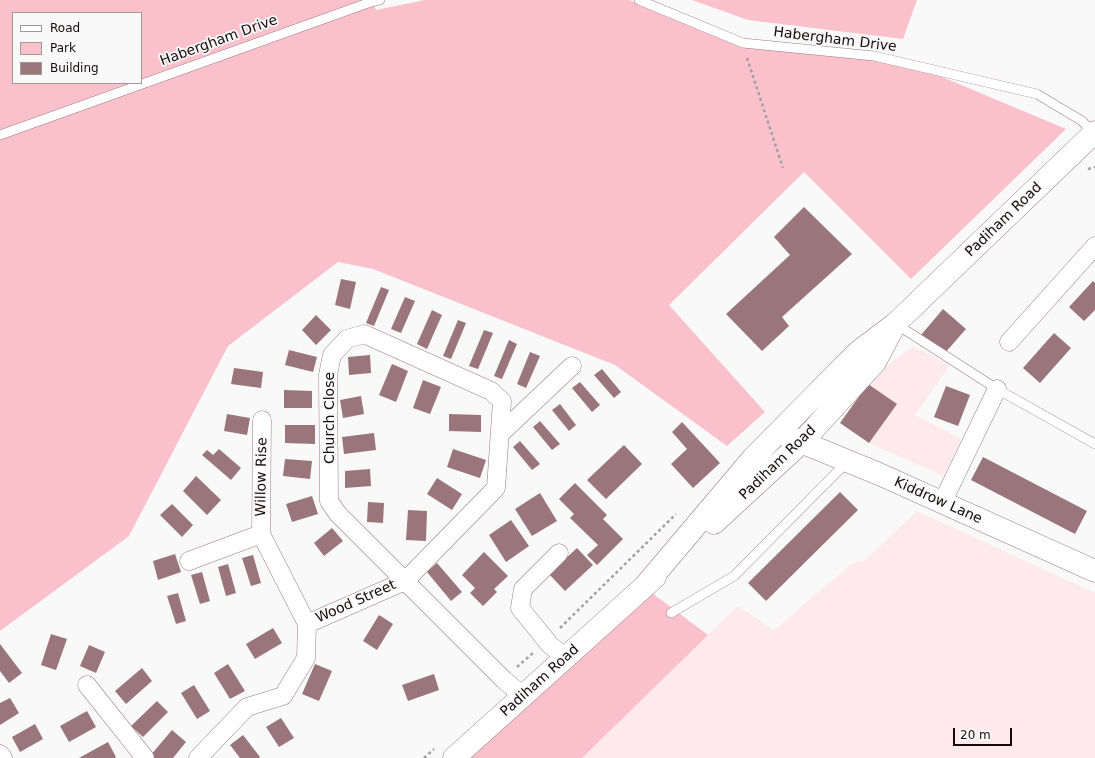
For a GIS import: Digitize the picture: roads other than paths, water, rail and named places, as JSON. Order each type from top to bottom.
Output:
[{"type":"main road","name":"Padiham Road","points":[[644,587],[753,458],[858,352],[896,324],[1094,132]]},
{"type":"main road","name":"Padiham Road","points":[[454,758],[566,658],[802,442],[875,362],[896,324]]},
{"type":"main road","name":"Kiddrow Lane","points":[[779,432],[847,462],[879,474],[942,503],[1093,566]]},
{"type":"street","points":[[1009,342],[1095,246]]},
{"type":"street","name":"Church Close","points":[[405,581],[496,488],[502,401],[491,391],[364,334],[348,340],[332,355],[328,375],[330,501],[338,514],[405,581],[523,696]]},
{"type":"street","points":[[500,434],[572,366]]},
{"type":"street","points":[[942,503],[997,390]]},
{"type":"street","name":"Willow Rise","points":[[262,420],[261,534],[307,624]]},
{"type":"street","name":"Willow Rise","points":[[189,561],[261,534]]},
{"type":"street","points":[[559,553],[523,589],[520,608],[550,645],[566,658]]},
{"type":"street","name":"Wood Street","points":[[307,624],[405,581]]},
{"type":"street","points":[[198,758],[247,707],[283,696],[306,658],[307,624]]},
{"type":"street","points":[[87,685],[144,758]]},
{"type":"street","points":[[0,754],[3,758]]},
{"type":"lane","name":"Habergham Drive","points":[[0,135],[380,0]]},
{"type":"lane","name":"Habergham Drive","points":[[639,0],[743,43],[874,56],[1037,94],[1082,121],[1094,132]]},
{"type":"lane","points":[[896,324],[997,390],[1095,444]]},
{"type":"lane","points":[[671,613],[734,576],[847,462]]}]
